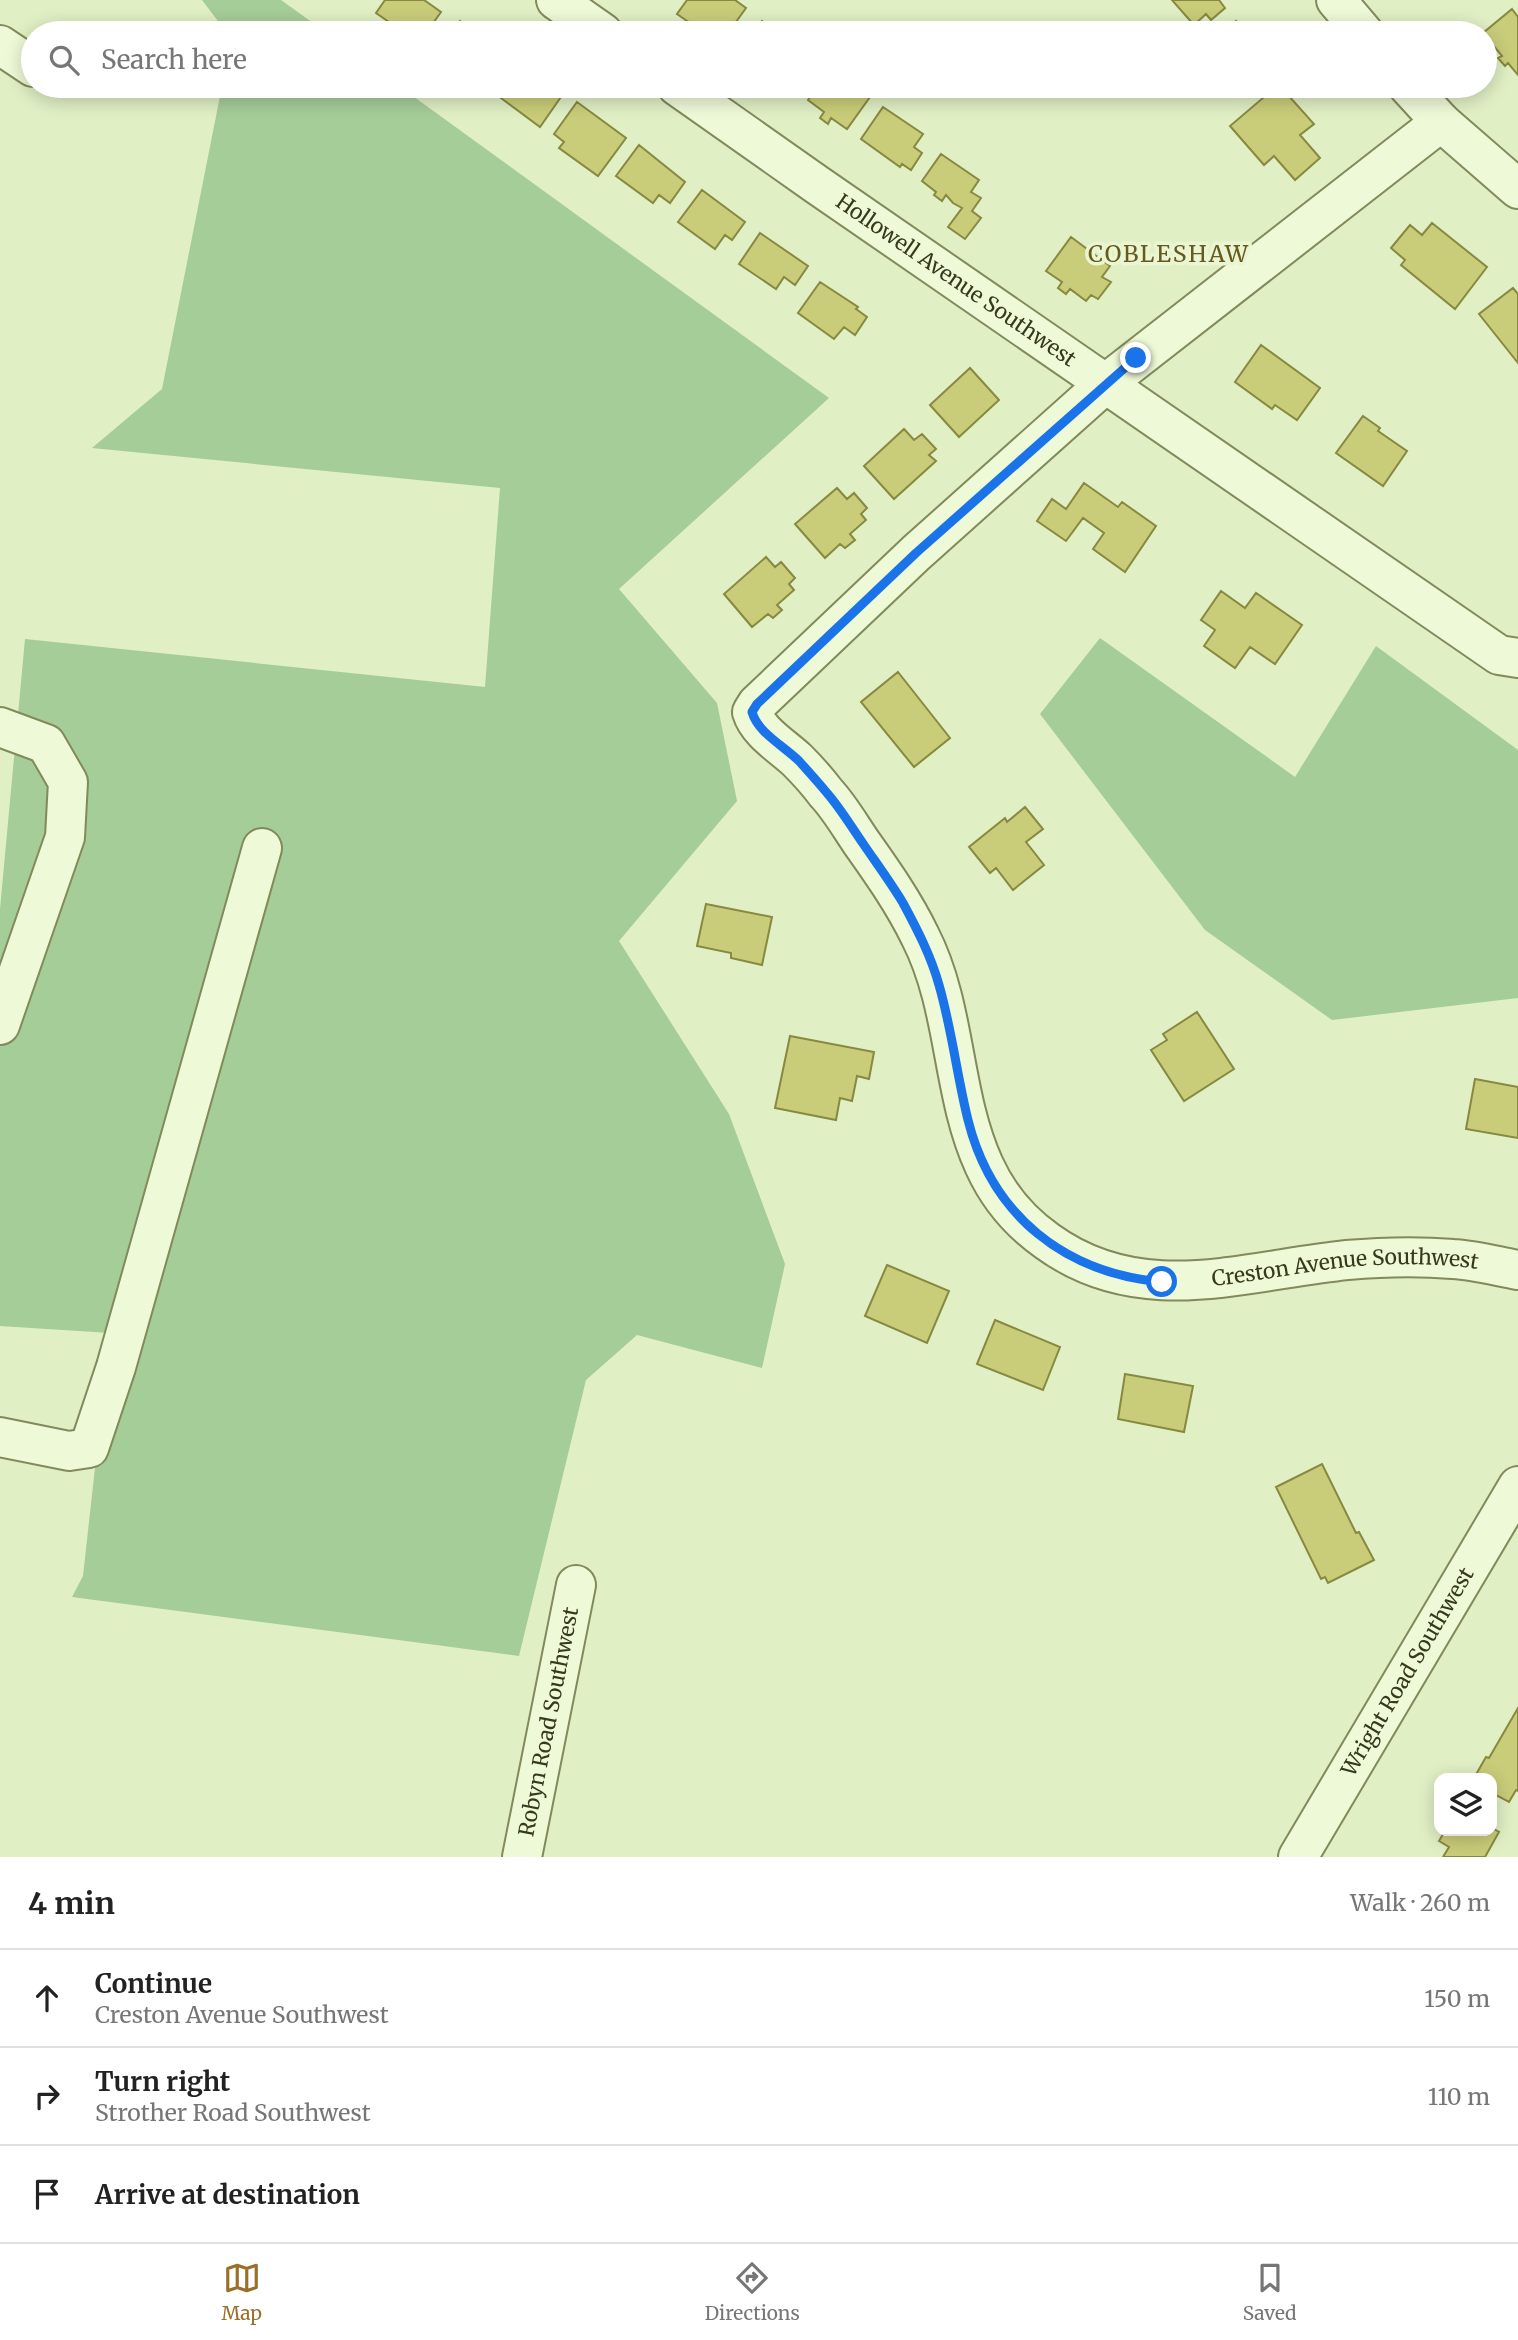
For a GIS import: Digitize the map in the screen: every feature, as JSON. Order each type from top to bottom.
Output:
[{"type":"street","points":[[556,0],[586,21]]},
{"type":"street","points":[[1336,0],[1354,21]]},
{"type":"street","points":[[0,45],[21,59]]},
{"type":"street","name":"Hollowell Avenue Southwest","points":[[694,98],[1499,655],[1518,658]]},
{"type":"street","points":[[1419,98],[1441,122],[1518,189]]},
{"type":"street","points":[[1105,384],[1441,122]]},
{"type":"street","name":"Creston Avenue Southwest","points":[[1105,384],[916,553],[757,704],[752,712],[755,722],[799,762],[829,795],[901,901],[922,940],[938,982],[968,1122],[984,1165],[1002,1198],[1029,1228],[1062,1252],[1106,1272],[1138,1280],[1162,1282],[1199,1281],[1349,1260],[1424,1257],[1454,1259],[1518,1270]]},
{"type":"street","points":[[0,727],[46,744],[68,782],[65,837],[0,1025]]},
{"type":"street","points":[[0,1437],[69,1451],[89,1448],[116,1367],[262,848]]},
{"type":"street","name":"Wright Road Southwest","points":[[1297,1857],[1518,1486]]},
{"type":"street","name":"Robyn Road Southwest","points":[[522,1857],[576,1585]]},
{"type":"green space","points":[[202,0],[281,0],[310,21],[218,21]]},
{"type":"green space","points":[[220,98],[416,98],[829,398],[619,589],[717,703],[737,801],[619,941],[729,1114],[785,1264],[762,1368],[637,1335],[586,1380],[519,1656],[72,1597],[83,1576],[110,1333],[0,1326],[0,909],[25,639],[485,687],[500,488],[92,448],[162,389]]},
{"type":"green space","points":[[1100,638],[1295,777],[1376,646],[1518,750],[1518,998],[1332,1020],[1205,930],[1040,714]]},
{"type":"building","points":[[385,0],[424,0],[441,12],[435,21],[388,21],[376,13]]},
{"type":"building","points":[[687,0],[735,0],[746,8],[737,21],[687,21],[677,14]]},
{"type":"building","points":[[1172,0],[1219,0],[1225,8],[1211,20],[1206,14],[1198,21],[1190,21]]},
{"type":"building","points":[[1512,9],[1518,17],[1518,75],[1508,63],[1505,66],[1498,58],[1502,56],[1497,50],[1497,21]]},
{"type":"building","points":[[501,98],[560,98],[540,127]]},
{"type":"building","points":[[869,98],[847,129],[831,118],[828,124],[820,118],[824,112],[808,100]]},
{"type":"building","points":[[1263,98],[1291,98],[1314,124],[1300,135],[1320,158],[1295,180],[1274,156],[1264,165],[1230,126]]},
{"type":"building","points":[[577,102],[626,138],[598,176],[559,148],[564,142],[554,134]]},
{"type":"building","points":[[883,107],[923,134],[914,147],[922,153],[911,170],[902,164],[900,167],[861,139]]},
{"type":"building","points":[[639,145],[685,182],[670,203],[659,195],[653,203],[616,176]]},
{"type":"building","points":[[941,154],[979,180],[971,192],[981,198],[972,211],[981,218],[965,239],[948,227],[962,208],[946,195],[942,201],[934,195],[936,192],[922,181]]},
{"type":"building","points":[[702,190],[745,222],[732,240],[725,235],[715,249],[678,222]]},
{"type":"building","points":[[1432,223],[1487,267],[1455,309],[1401,265],[1405,260],[1391,248],[1410,225],[1422,235]]},
{"type":"building","points":[[760,233],[808,266],[795,285],[784,277],[776,289],[739,264]]},
{"type":"building","points":[[1071,237],[1110,266],[1102,277],[1111,282],[1098,299],[1091,295],[1086,301],[1070,289],[1066,294],[1058,288],[1062,282],[1046,271]]},
{"type":"building","points":[[820,282],[858,307],[856,309],[867,317],[855,335],[844,327],[834,339],[798,313]]},
{"type":"building","points":[[1513,288],[1518,294],[1518,363],[1479,314]]},
{"type":"building","points":[[1261,345],[1320,388],[1297,420],[1275,405],[1272,409],[1235,382]]},
{"type":"building","points":[[970,368],[999,400],[959,437],[930,405]]},
{"type":"building","points":[[1363,416],[1380,428],[1378,431],[1407,451],[1383,486],[1336,453]]},
{"type":"building","points":[[904,429],[914,440],[922,434],[936,449],[929,455],[936,461],[894,499],[864,466]]},
{"type":"building","points":[[1084,483],[1118,507],[1122,502],[1156,526],[1125,572],[1093,549],[1104,533],[1083,518],[1066,541],[1037,521],[1052,499],[1066,509]]},
{"type":"building","points":[[837,488],[847,499],[854,493],[867,508],[861,514],[866,520],[850,534],[855,540],[845,548],[840,544],[825,558],[795,524]]},
{"type":"building","points":[[766,557],[775,567],[781,562],[795,578],[789,584],[794,590],[777,605],[782,610],[773,618],[768,614],[752,627],[724,594]]},
{"type":"building","points":[[1221,591],[1245,608],[1256,593],[1302,625],[1275,664],[1250,647],[1235,668],[1204,646],[1215,630],[1201,620]]},
{"type":"building","points":[[898,672],[950,738],[914,767],[861,702]]},
{"type":"building","points":[[1025,807],[1043,829],[1026,842],[1044,865],[1013,890],[996,868],[990,873],[969,847],[1005,818],[1007,822]]},
{"type":"building","points":[[706,904],[772,917],[762,965],[731,958],[731,953],[697,946]]},
{"type":"building","points":[[1197,1012],[1234,1069],[1184,1101],[1151,1050],[1167,1040],[1163,1034]]},
{"type":"building","points":[[790,1036],[874,1052],[869,1079],[857,1076],[852,1101],[840,1098],[836,1120],[775,1108]]},
{"type":"building","points":[[1475,1079],[1518,1087],[1518,1138],[1466,1129]]},
{"type":"building","points":[[887,1265],[949,1291],[927,1343],[865,1316]]},
{"type":"building","points":[[995,1320],[1060,1347],[1043,1390],[977,1364]]},
{"type":"building","points":[[1125,1374],[1193,1386],[1184,1432],[1118,1419]]},
{"type":"building","points":[[1322,1464],[1356,1533],[1359,1532],[1374,1560],[1328,1583],[1325,1577],[1321,1579],[1276,1487]]},
{"type":"building","points":[[1518,1708],[1518,1791],[1516,1790],[1509,1802],[1497,1796],[1497,1773],[1477,1773],[1486,1757],[1489,1758]]},
{"type":"building","points":[[1442,1836],[1497,1836],[1485,1857],[1443,1857],[1449,1847],[1439,1841]]},
{"type":"district","name":"COBLESHAW","points":[[1169,254]]},
{"type":"route","points":[[1136,358],[916,553],[757,704],[752,712],[755,722],[799,762],[829,795],[901,901],[922,940],[938,982],[950,1028],[968,1122],[984,1165],[1002,1198],[1029,1228],[1062,1252],[1106,1272],[1138,1280],[1162,1282]]}]
